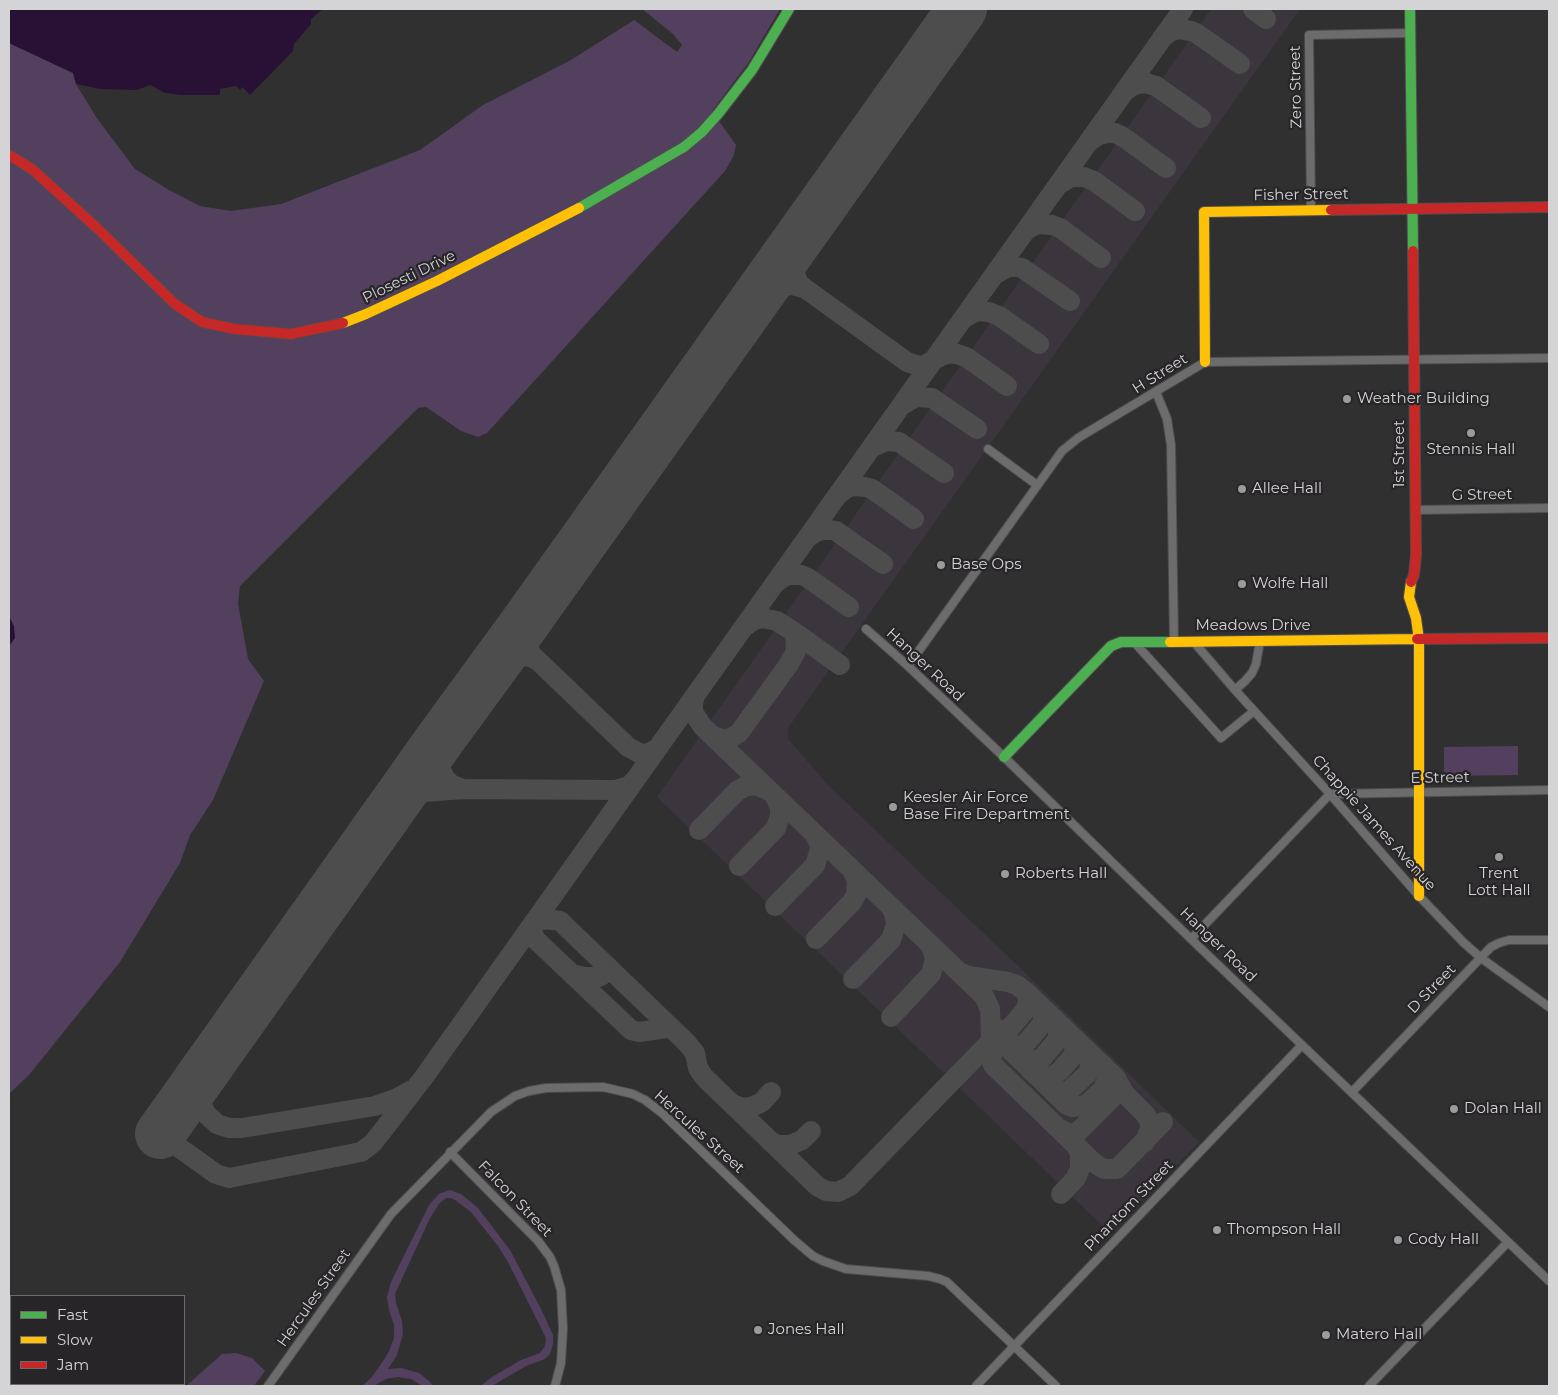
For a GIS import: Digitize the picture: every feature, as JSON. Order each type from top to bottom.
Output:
[{"type":"street","name":"Plosesti Drive","points":[[9,155],[32,169],[98,229],[175,304],[202,322],[234,329],[268,333],[291,334],[319,329],[343,324],[437,281],[558,220],[684,146],[702,132],[752,70],[789,9]]},
{"type":"street","name":"1st Street","points":[[1410,9],[1416,564],[1408,597],[1416,618],[1419,640],[1419,896]]},
{"type":"street","name":"Zero Street","points":[[1311,210],[1309,35],[1410,33]]},
{"type":"street","name":"Fisher Street","points":[[1205,362],[1204,212],[1549,207]]},
{"type":"street","name":"H Street","points":[[908,666],[1062,451],[1078,438],[1205,362],[1549,358]]},
{"type":"street","points":[[1156,392],[1167,418],[1171,445],[1174,642]]},
{"type":"street","points":[[988,449],[1037,485]]},
{"type":"street","name":"G Street","points":[[1415,510],[1549,508]]},
{"type":"street","name":"Hanger Road","points":[[866,629],[1004,757],[1191,939],[1549,1281]]},
{"type":"street","name":"Meadows Drive","points":[[1004,757],[1111,646],[1121,642],[1549,638]]},
{"type":"street","name":"Chappie James Avenue","points":[[1193,641],[1419,896],[1463,942],[1549,1007]]},
{"type":"street","points":[[1235,690],[1252,673],[1256,664],[1260,641]]},
{"type":"street","points":[[1134,642],[1221,738],[1254,710]]},
{"type":"street","name":"E Street","points":[[1330,794],[1549,790]]},
{"type":"street","points":[[1191,939],[1330,794]]},
{"type":"street","name":"D Street","points":[[1352,1092],[1491,948],[1509,940],[1549,940]]},
{"type":"street","name":"Phantom Street","points":[[976,1386],[1302,1045]]},
{"type":"street","name":"Hercules Street","points":[[268,1386],[391,1214],[491,1112],[515,1096],[529,1091],[546,1088],[603,1087],[633,1094],[645,1100],[662,1113],[813,1256],[846,1269],[940,1278],[955,1288],[1056,1386]]},
{"type":"street","name":"Falcon Street","points":[[450,1152],[538,1241],[550,1257],[561,1290],[563,1328],[561,1363],[556,1386]]},
{"type":"street","points":[[1369,1386],[1508,1242]]},
{"type":"shaded area","points":[[9,9],[323,9],[311,19],[311,24],[294,44],[293,51],[250,95],[242,87],[240,90],[236,86],[220,89],[220,95],[181,95],[165,93],[150,85],[137,90],[100,89],[76,84],[73,73],[9,43]]},
{"type":"shaded area","points":[[642,9],[780,9],[749,62],[712,111],[736,145],[734,155],[725,171],[487,433],[478,437],[461,431],[426,407],[418,408],[240,586],[238,603],[248,659],[264,681],[213,800],[190,835],[180,863],[120,962],[29,1075],[9,1094],[9,43],[73,73],[76,84],[96,117],[135,169],[200,206],[231,211],[281,204],[420,150],[483,105],[571,60],[634,20],[677,52],[682,45],[673,34]]},
{"type":"shaded area","points":[[1211,9],[1300,9],[788,728],[788,739],[828,785],[1199,1142],[1110,1233],[657,797]]},
{"type":"shaded area","points":[[9,616],[14,626],[15,638],[9,646]]},
{"type":"shaded area","points":[[1518,746],[1518,775],[1444,776],[1444,747]]},
{"type":"shaded area","points":[[450,1190],[461,1194],[478,1208],[510,1250],[553,1335],[550,1354],[545,1359],[526,1366],[492,1386],[480,1386],[521,1360],[540,1353],[545,1346],[546,1338],[498,1246],[471,1212],[455,1200],[446,1198],[439,1204],[430,1218],[395,1294],[402,1321],[403,1334],[397,1355],[388,1369],[401,1368],[419,1373],[433,1386],[422,1386],[411,1379],[398,1377],[386,1379],[374,1386],[362,1386],[372,1377],[385,1358],[394,1338],[394,1325],[387,1297],[391,1282],[429,1205],[439,1194]]},
{"type":"shaded area","points":[[236,1353],[252,1358],[265,1371],[254,1386],[186,1386],[222,1354]]},
{"type":"shaded area","points":[[127,1385],[129,1386],[76,1386]]},
{"type":"taxiway","points":[[160,1134],[216,1174],[229,1178],[361,1152],[373,1143],[424,1077],[1183,9]]},
{"type":"taxiway","points":[[1253,9],[1266,19]]},
{"type":"taxiway","points":[[1162,38],[1178,29],[1191,31],[1240,64]]},
{"type":"taxiway","points":[[1124,92],[1138,84],[1145,83],[1156,86],[1201,118]]},
{"type":"taxiway","points":[[1090,141],[1099,135],[1115,133],[1166,168]]},
{"type":"taxiway","points":[[1058,185],[1071,177],[1084,177],[1094,181],[1135,211]]},
{"type":"taxiway","points":[[1025,231],[1039,224],[1052,225],[1060,228],[1101,258]]},
{"type":"taxiway","points":[[793,247],[790,254],[791,265],[799,284],[907,362],[919,366],[950,353],[957,354],[966,357],[1007,386]]},
{"type":"taxiway","points":[[994,275],[1008,267],[1022,268],[1070,301]]},
{"type":"taxiway","points":[[757,297],[784,286],[792,285],[804,288]]},
{"type":"taxiway","points":[[963,319],[978,311],[989,312],[999,316],[1039,344]]},
{"type":"taxiway","points":[[902,405],[916,397],[932,398],[977,429]]},
{"type":"taxiway","points":[[871,448],[886,441],[899,442],[944,473]]},
{"type":"taxiway","points":[[839,494],[847,488],[854,486],[872,489],[914,519]]},
{"type":"taxiway","points":[[807,538],[823,530],[836,531],[883,564]]},
{"type":"taxiway","points":[[775,583],[787,575],[801,575],[849,607]]},
{"type":"taxiway","points":[[713,736],[724,740],[739,733],[795,653],[796,642],[794,632],[777,621],[762,618],[754,620],[744,627]]},
{"type":"taxiway","points":[[525,623],[521,633],[522,640],[532,655],[628,747],[639,753],[647,754],[658,748]]},
{"type":"taxiway","points":[[794,632],[840,665]]},
{"type":"taxiway","points":[[496,664],[523,656],[531,657],[538,661]]},
{"type":"taxiway","points":[[695,696],[693,712],[703,727],[984,996],[990,1009],[993,1065],[1094,1163],[1104,1169],[1117,1169],[1163,1122]]},
{"type":"taxiway","points":[[441,738],[438,756],[440,768],[445,778],[452,785],[463,789],[615,790],[629,786],[635,780]]},
{"type":"taxiway","points":[[699,830],[737,791],[744,787],[755,785],[768,790]]},
{"type":"taxiway","points":[[391,808],[425,792],[463,789]]},
{"type":"taxiway","points":[[739,866],[776,828],[780,816],[780,808],[775,796]]},
{"type":"taxiway","points":[[775,906],[815,865],[820,849],[814,833]]},
{"type":"taxiway","points":[[816,939],[852,902],[856,895],[857,880],[852,870]]},
{"type":"taxiway","points":[[853,979],[891,940],[896,924],[891,907]]},
{"type":"taxiway","points":[[534,922],[546,919],[560,921],[687,1043],[695,1053],[698,1068],[704,1077],[817,1186],[826,1191],[838,1192],[850,1186],[991,1041]]},
{"type":"taxiway","points":[[531,926],[536,940],[572,974],[584,977],[599,977],[604,974],[605,965]]},
{"type":"taxiway","points":[[891,1017],[931,974],[935,959],[929,943]]},
{"type":"taxiway","points":[[961,973],[968,976],[1008,982],[1017,985],[1026,992],[1116,1078],[1124,1093],[1146,1115],[1150,1128],[1145,1142]]},
{"type":"taxiway","points":[[572,974],[631,1030],[639,1032],[666,1028],[672,1029]]},
{"type":"taxiway","points":[[991,1022],[995,1030],[1000,1031],[1010,1028],[1027,1008],[1026,992]]},
{"type":"taxiway","points":[[1003,1043],[1015,1046],[1023,1045],[1027,1042],[1042,1024],[1041,1006]]},
{"type":"taxiway","points":[[1017,1057],[1029,1061],[1043,1057],[1058,1039],[1058,1026],[1055,1019]]},
{"type":"taxiway","points":[[991,1027],[1000,1040],[1067,1105],[1072,1107],[1087,1104],[1103,1089],[1107,1079],[1103,1065]]},
{"type":"taxiway","points":[[1031,1071],[1037,1075],[1048,1076],[1060,1071],[1074,1052],[1075,1046],[1071,1035]]},
{"type":"taxiway","points":[[1051,1089],[1064,1092],[1070,1090],[1087,1074],[1090,1068],[1087,1050]]},
{"type":"taxiway","points":[[204,1074],[199,1089],[201,1102],[206,1114],[217,1124],[229,1128],[242,1128],[375,1106],[410,1091]]},
{"type":"taxiway","points":[[732,1104],[744,1108],[754,1106],[762,1102],[771,1092]]},
{"type":"taxiway","points":[[1060,1129],[1070,1134],[1078,1132],[1114,1096]]},
{"type":"taxiway","points":[[771,1142],[778,1145],[790,1145],[802,1140],[811,1131]]},
{"type":"taxiway","points":[[1061,1194],[1076,1178],[1080,1168],[1080,1154],[1076,1145]]},
{"type":"runway","points":[[160,1134],[962,9]]},
{"type":"traffic: fast","points":[[579,208],[684,147],[702,132],[752,70],[789,9]]},
{"type":"traffic: fast","points":[[1410,9],[1413,251]]},
{"type":"traffic: fast","points":[[1004,757],[1111,646],[1121,642],[1170,642]]},
{"type":"traffic: slow","points":[[343,323],[437,281],[579,208]]},
{"type":"traffic: slow","points":[[1205,362],[1204,212],[1331,210]]},
{"type":"traffic: slow","points":[[1411,582],[1409,597],[1416,618],[1419,640],[1419,896]]},
{"type":"traffic: slow","points":[[1170,642],[1417,639]]},
{"type":"traffic: jam","points":[[9,155],[32,169],[98,229],[175,304],[202,322],[234,329],[291,334],[343,323]]},
{"type":"traffic: jam","points":[[1331,210],[1549,207]]},
{"type":"traffic: jam","points":[[1411,582],[1414,575],[1416,555],[1413,251]]},
{"type":"traffic: jam","points":[[1417,639],[1549,638]]},
{"type":"place","name":"Weather Building","points":[[1347,399]]},
{"type":"place","name":"Stennis Hall","points":[[1471,433]]},
{"type":"place","name":"Allee Hall","points":[[1242,489]]},
{"type":"place","name":"Base Ops","points":[[941,565]]},
{"type":"place","name":"Wolfe Hall","points":[[1242,584]]},
{"type":"place","name":"Keesler Air Force Base Fire Department","points":[[893,807]]},
{"type":"place","name":"Trent Lott Hall","points":[[1499,857]]},
{"type":"place","name":"Roberts Hall","points":[[1005,874]]},
{"type":"place","name":"Dolan Hall","points":[[1454,1109]]},
{"type":"place","name":"Thompson Hall","points":[[1217,1230]]},
{"type":"place","name":"Cody Hall","points":[[1398,1240]]},
{"type":"place","name":"Jones Hall","points":[[758,1330]]},
{"type":"place","name":"Matero Hall","points":[[1326,1335]]}]
